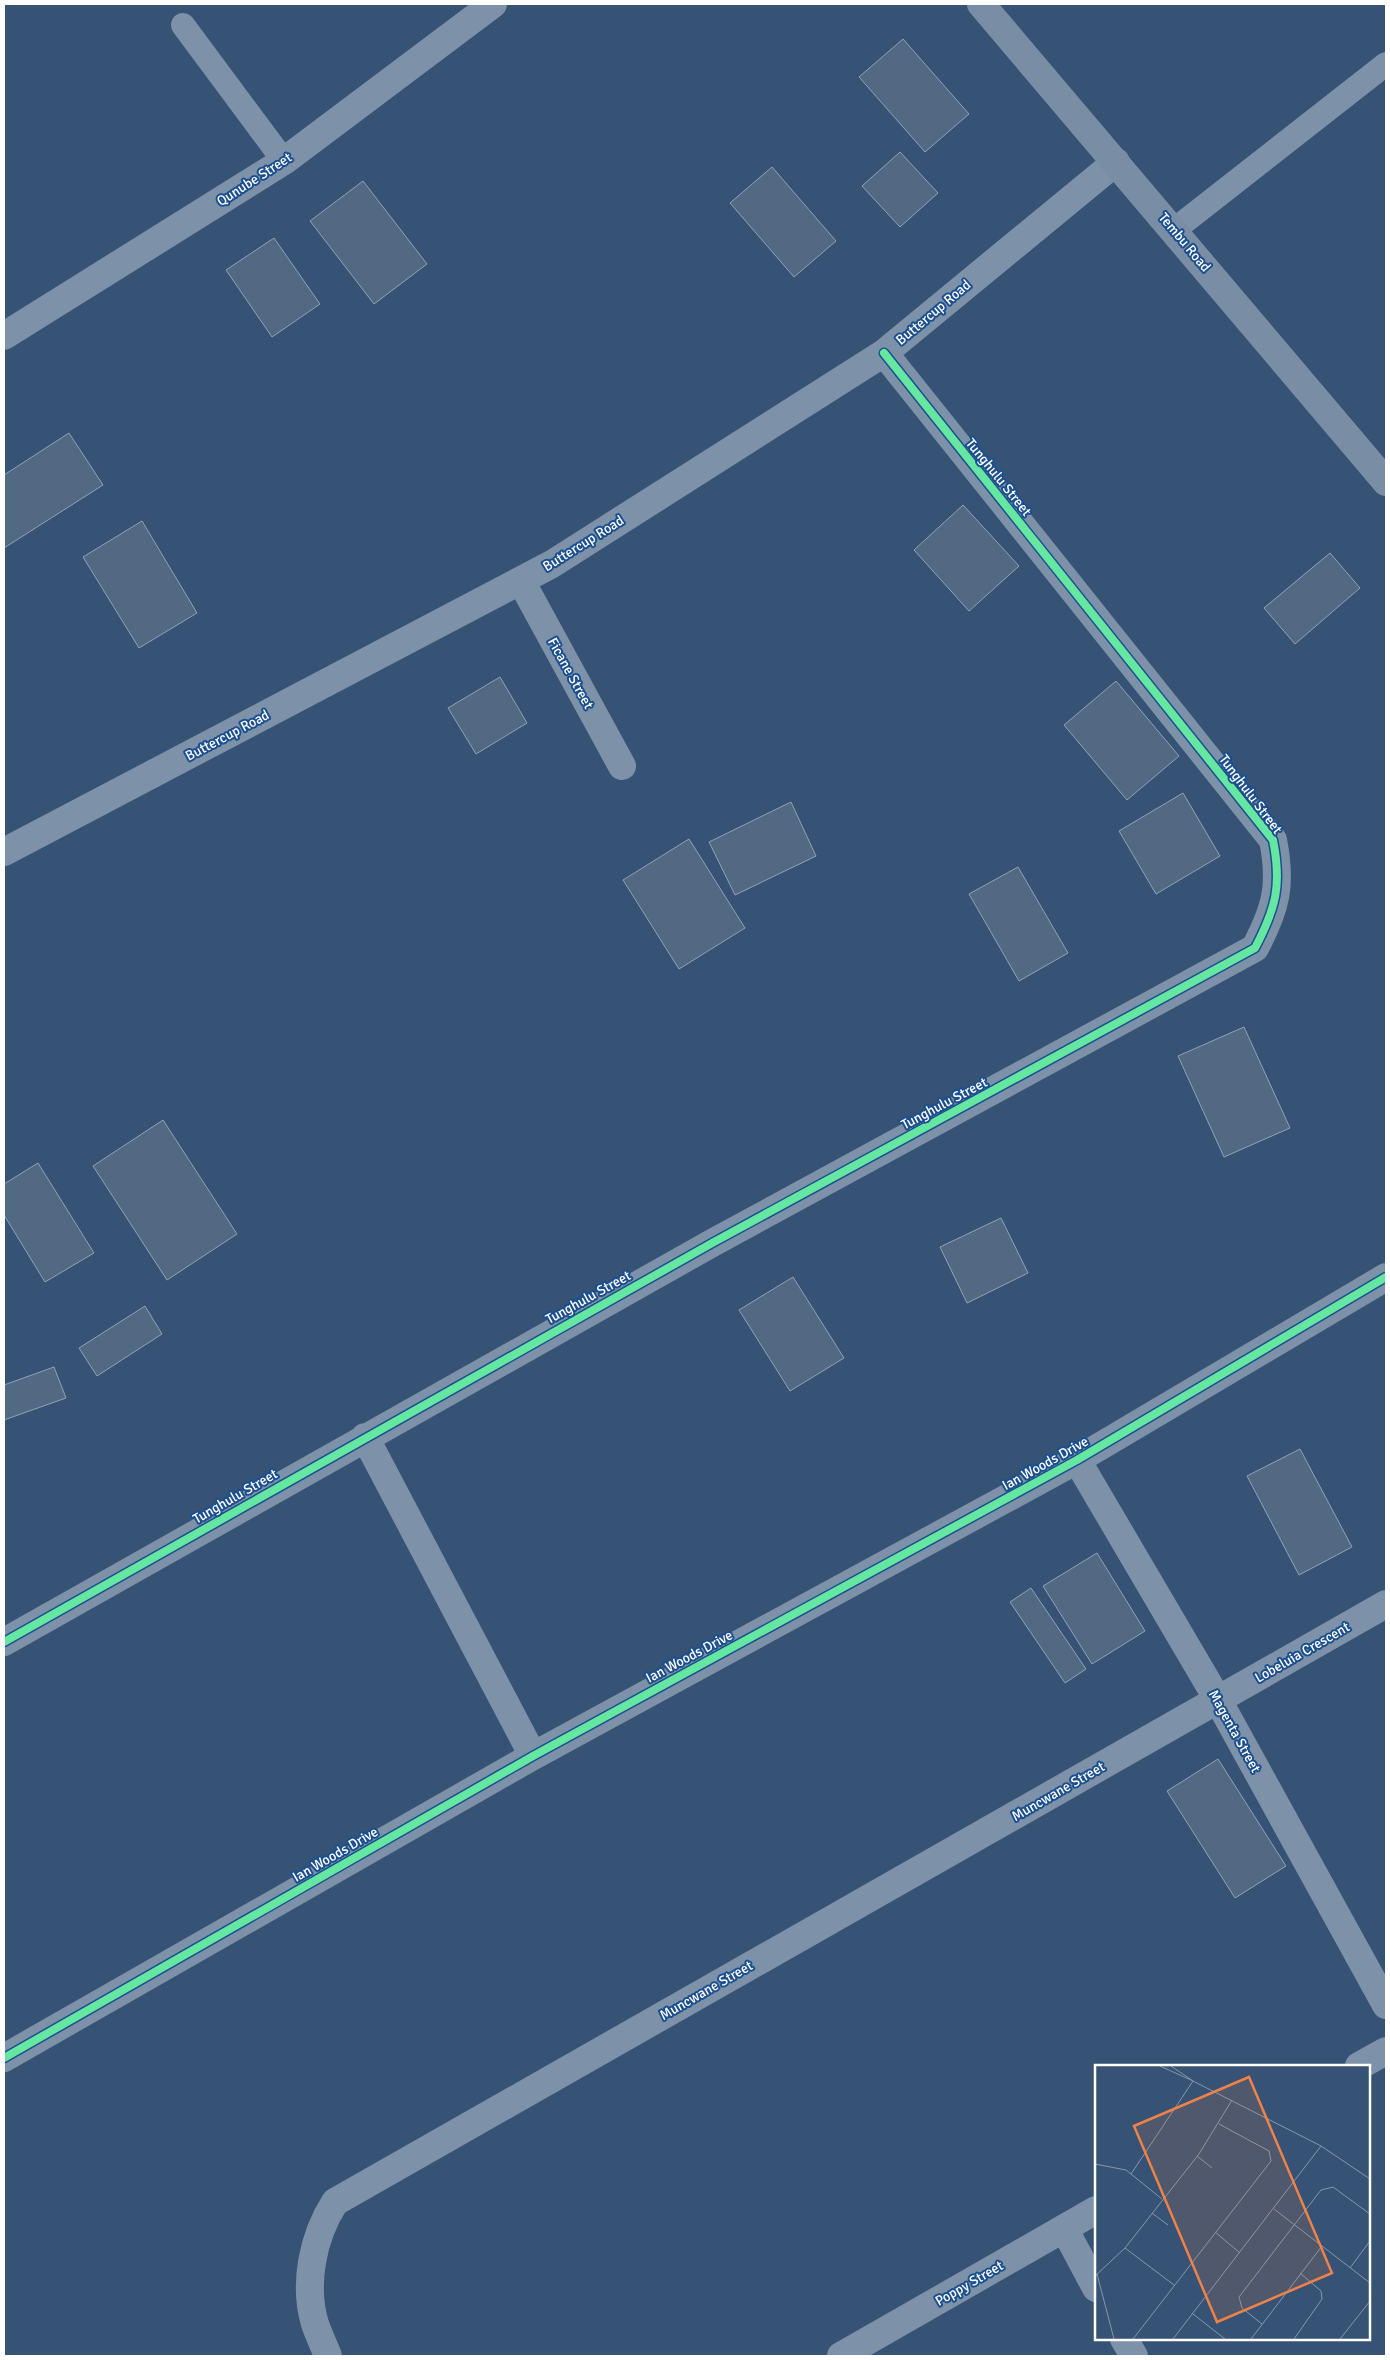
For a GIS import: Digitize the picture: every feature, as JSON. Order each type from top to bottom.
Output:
[{"type":"street","name":"Qunube Street","points":[[4,336],[284,161],[493,4]]},
{"type":"street","name":"Tembu Road","points":[[982,4],[1386,482]]},
{"type":"street","name":"Buttercup Road","points":[[4,852],[552,564],[884,353],[1116,162]]},
{"type":"street","name":"Tunghulu Street","points":[[4,1642],[365,1436],[722,1237],[1255,948],[1270,919],[1277,890],[1277,861],[1273,840],[884,353]]},
{"type":"street","name":"Ficane Street","points":[[521,581],[622,766]]},
{"type":"street","name":"Ian Woods Drive","points":[[4,2058],[533,1756],[1077,1460],[1386,1277]]},
{"type":"street","points":[[365,1436],[533,1756]]},
{"type":"street","name":"Magenta Street","points":[[1077,1460],[1218,1700],[1386,2006]]},
{"type":"street","name":"Lobeluia Crescent","points":[[1218,1700],[1386,1604]]},
{"type":"street","name":"Muncwane Street","points":[[328,2356],[315,2323],[311,2293],[316,2241],[324,2220],[335,2202],[1218,1700]]},
{"type":"street","points":[[1361,2065],[1386,2052]]},
{"type":"street","name":"Poppy Street","points":[[841,2356],[1095,2211]]},
{"type":"street","points":[[1064,2228],[1095,2286]]},
{"type":"street","points":[[1125,2340],[1134,2356]]},
{"type":"lane","points":[[183,25],[284,161]]},
{"type":"lane","points":[[1174,230],[1386,64]]},
{"type":"building","points":[[903,39],[969,114],[925,152],[859,77]]},
{"type":"building","points":[[900,152],[938,193],[900,227],[862,186]]},
{"type":"building","points":[[772,167],[836,241],[794,277],[730,203]]},
{"type":"building","points":[[363,181],[427,264],[374,304],[310,221]]},
{"type":"building","points":[[274,238],[320,304],[272,337],[226,270]]},
{"type":"building","points":[[69,433],[103,485],[4,548],[4,475]]},
{"type":"building","points":[[963,505],[1019,566],[969,611],[914,550]]},
{"type":"building","points":[[142,521],[197,613],[139,648],[83,557]]},
{"type":"building","points":[[1330,553],[1360,588],[1295,644],[1264,608]]},
{"type":"building","points":[[500,677],[527,723],[476,754],[448,708]]},
{"type":"building","points":[[1116,681],[1179,756],[1127,800],[1064,725]]},
{"type":"building","points":[[1183,793],[1220,856],[1156,894],[1119,831]]},
{"type":"building","points":[[791,802],[816,856],[735,895],[709,842]]},
{"type":"building","points":[[689,839],[745,928],[679,969],[623,880]]},
{"type":"building","points":[[1018,867],[1068,953],[1019,981],[969,894]]},
{"type":"building","points":[[1244,1027],[1290,1128],[1224,1157],[1178,1056]]},
{"type":"building","points":[[163,1120],[237,1234],[167,1280],[93,1166]]},
{"type":"building","points":[[38,1163],[94,1253],[45,1282],[4,1215],[4,1184]]},
{"type":"building","points":[[1001,1218],[1028,1273],[967,1303],[940,1247]]},
{"type":"building","points":[[793,1277],[844,1358],[790,1391],[739,1310]]},
{"type":"building","points":[[145,1306],[162,1334],[97,1376],[79,1348]]},
{"type":"building","points":[[54,1367],[66,1398],[4,1420],[4,1385]]},
{"type":"building","points":[[1300,1449],[1352,1547],[1299,1575],[1247,1476]]},
{"type":"building","points":[[1097,1553],[1145,1631],[1092,1664],[1043,1586]]},
{"type":"building","points":[[1031,1588],[1086,1669],[1065,1683],[1010,1602]]},
{"type":"building","points":[[1218,1759],[1286,1866],[1235,1898],[1167,1791]]},
{"type":"cycle path","points":[[4,1642],[714,1242],[1255,948],[1268,921],[1275,896],[1277,870],[1273,840],[884,353]]},
{"type":"cycle path","points":[[4,2058],[533,1756],[1077,1460],[1386,1277]]}]
